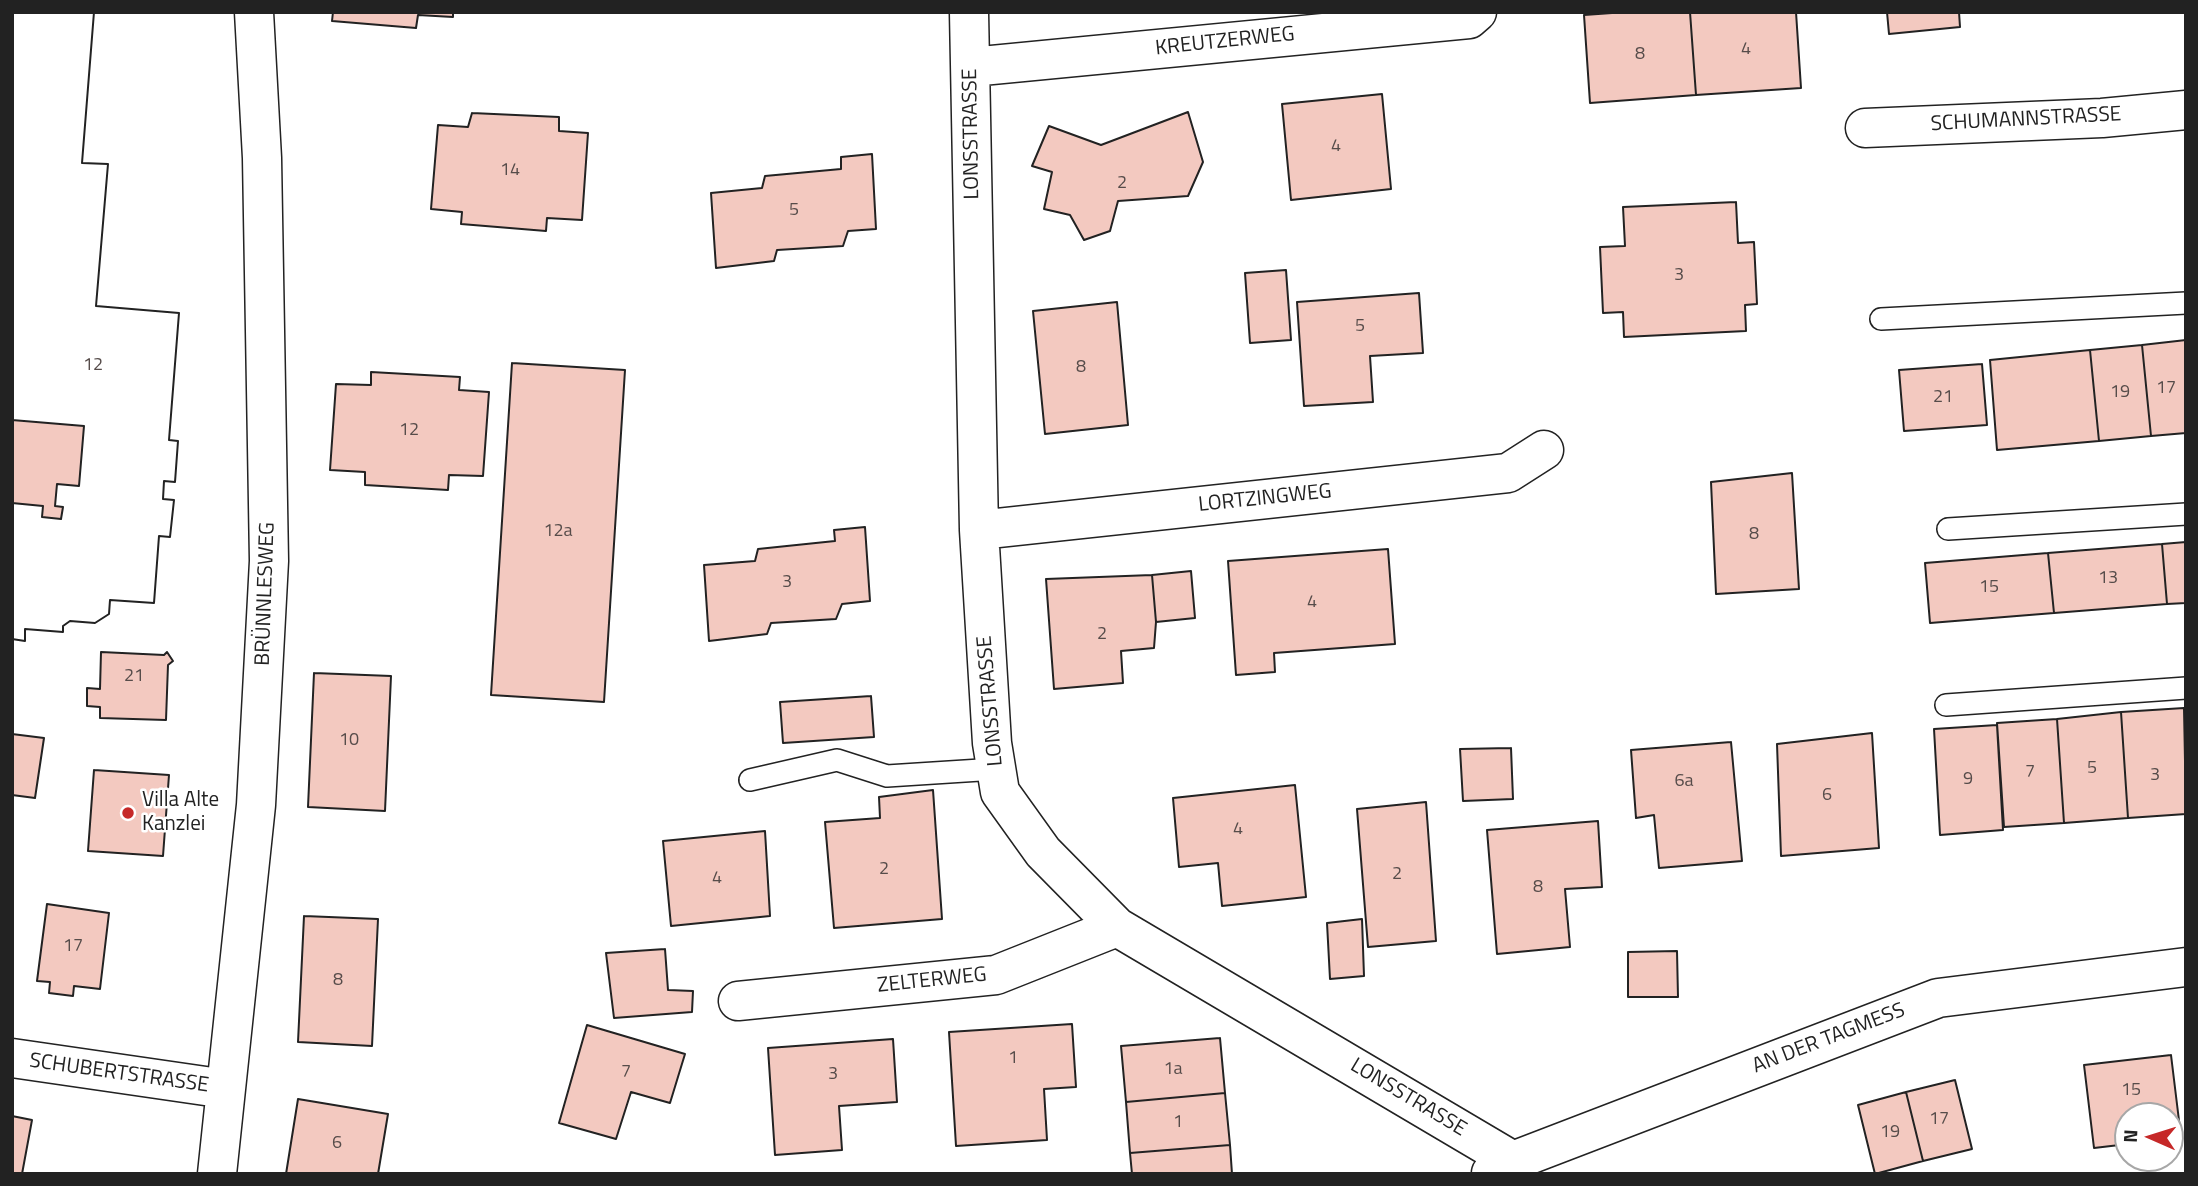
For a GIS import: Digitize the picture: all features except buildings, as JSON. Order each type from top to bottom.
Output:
[{"type":"street","name":"BRÜNNLESWEG","points":[[216,1174],[256,805],[269,561],[262,158],[254,12]]},
{"type":"street","name":"LONSSTRASSE","points":[[969,12],[979,530],[992,743],[1000,792],[1043,852],[1117,927],[1506,1169]]},
{"type":"street","name":"KREUTZERWEG","points":[[971,67],[1469,19],[1477,12]]},
{"type":"street","name":"SCHUMANNSTRASSE","points":[[1865,128],[2102,118],[2186,110]]},
{"type":"street","name":"LORTZINGWEG","points":[[979,530],[1508,473],[1544,450]]},
{"type":"street","name":"ZELTERWEG","points":[[738,1002],[996,975],[1117,927]]},
{"type":"street","name":"AN DER TAGMESS","points":[[1506,1169],[1938,998],[2186,967]]},
{"type":"street","name":"SCHUBERTSTRASSE","points":[[12,1058],[226,1089]]},
{"type":"lane","points":[[1881,319],[2186,303]]},
{"type":"lane","points":[[1948,530],[2186,514]]},
{"type":"lane","points":[[1946,705],[2186,688]]},
{"type":"lane","points":[[750,780],[837,760],[887,776],[996,769]]},
{"type":"place","name":"Villa Alte Kanzlei","points":[[128,813]]}]
